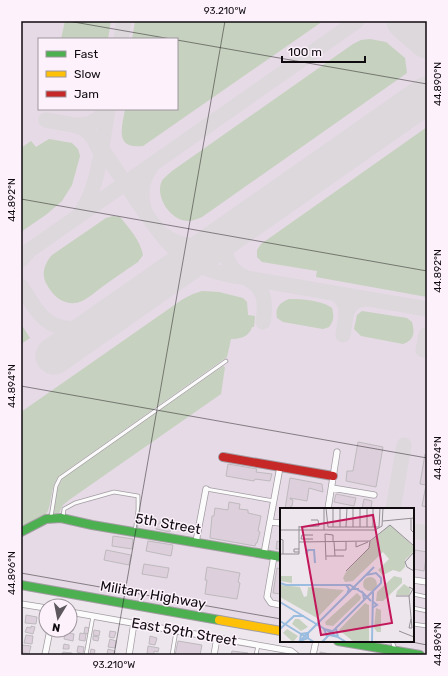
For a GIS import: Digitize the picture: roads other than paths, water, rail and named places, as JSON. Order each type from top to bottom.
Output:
[{"type":"street","points":[[328,508],[337,452]]},
{"type":"street","points":[[223,457],[333,476]]},
{"type":"street","points":[[264,554],[280,467]]},
{"type":"street","points":[[332,488],[374,495]]},
{"type":"street","points":[[196,542],[206,489]]},
{"type":"street","name":"5th Street","points":[[50,518],[63,518],[135,532],[278,556]]},
{"type":"street","points":[[21,532],[38,522],[50,518]]},
{"type":"street","points":[[270,522],[280,524]]},
{"type":"street","points":[[278,556],[267,596],[271,603],[280,605]]},
{"type":"street","points":[[414,580],[427,582]]},
{"type":"street","name":"Military Highway","points":[[21,585],[280,631]]},
{"type":"street","points":[[21,604],[38,607]]},
{"type":"street","name":"East 59th Street","points":[[78,613],[291,651],[296,655]]},
{"type":"street","points":[[129,655],[134,623]]},
{"type":"street","points":[[45,655],[48,638]]},
{"type":"street","points":[[214,655],[217,638]]},
{"type":"street","points":[[313,655],[316,642]]},
{"type":"street","points":[[344,642],[420,655]]},
{"type":"lane","points":[[50,518],[56,486],[60,478],[226,362]]},
{"type":"lane","points":[[206,489],[274,501]]},
{"type":"lane","points":[[63,518],[64,509],[75,503],[88,499],[114,492],[138,496],[135,532]]},
{"type":"lane","points":[[414,594],[427,597]]},
{"type":"lane","points":[[414,608],[427,611]]},
{"type":"lane","points":[[86,655],[93,616]]},
{"type":"lane","points":[[414,624],[427,626]]},
{"type":"lane","points":[[172,655],[176,631]]},
{"type":"lane","points":[[392,642],[395,651]]},
{"type":"lane","points":[[256,655],[258,645]]}]
